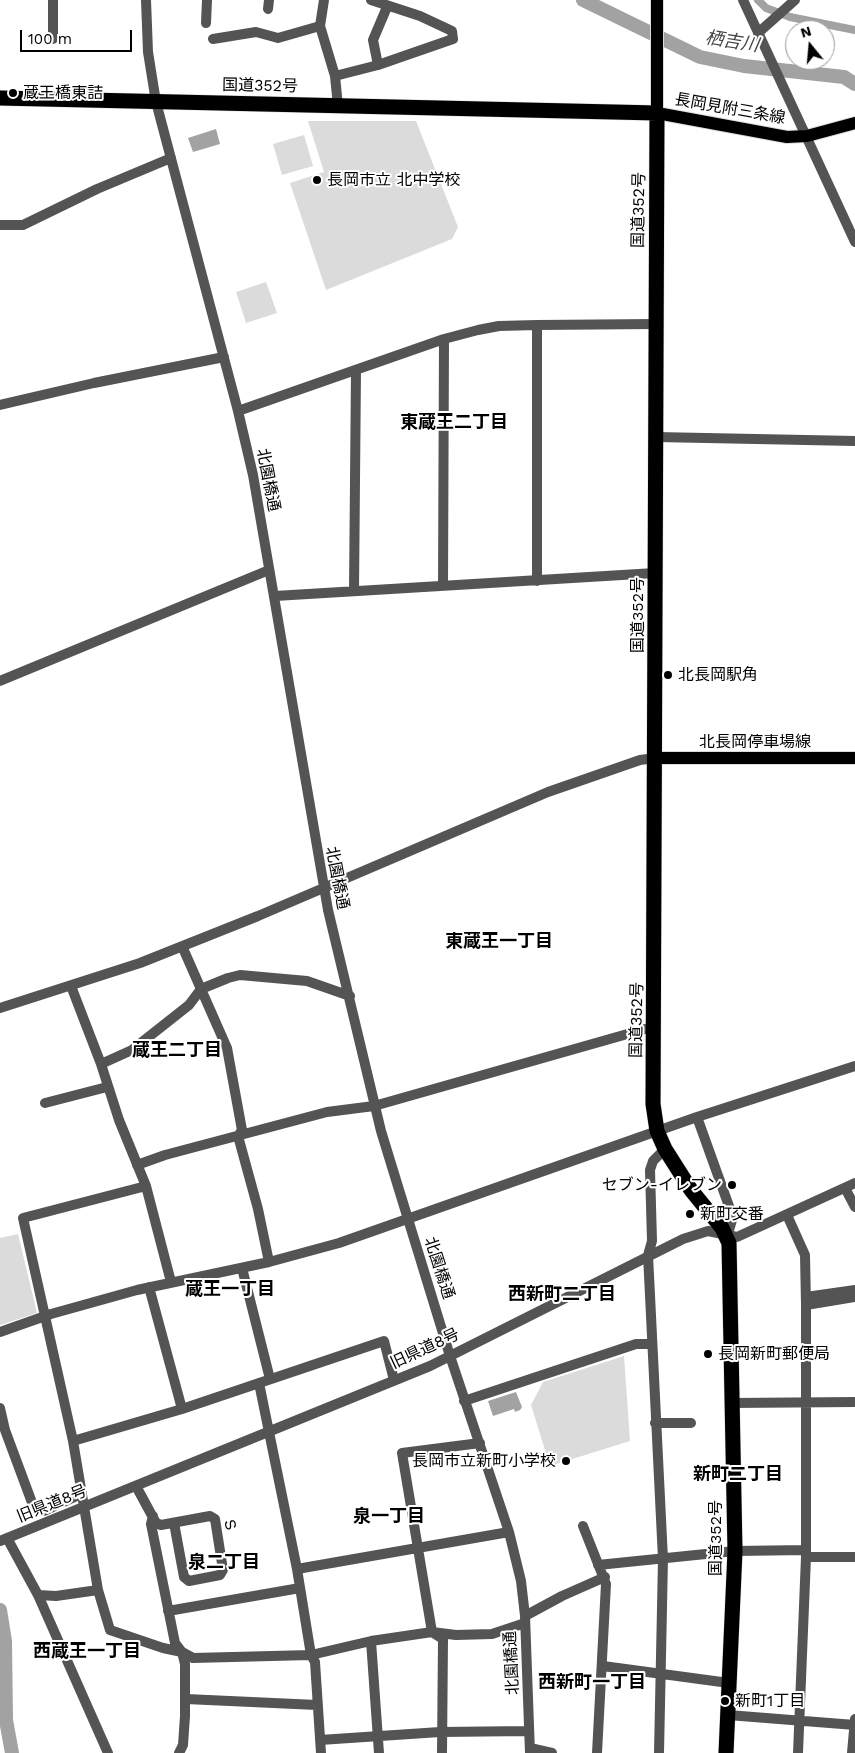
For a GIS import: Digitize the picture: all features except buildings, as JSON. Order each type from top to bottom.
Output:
[{"type":"highway","name":"国道352号","points":[[0,98],[657,113],[655,324],[655,1029],[653,1104],[657,1131],[666,1149],[691,1190],[727,1237],[735,1551],[726,1753]]},
{"type":"main road","points":[[657,113],[658,1]]},
{"type":"main road","name":"長岡見附三条線","points":[[657,113],[770,135],[807,136],[855,123]]},
{"type":"main road","name":"北長岡停車場線","points":[[655,758],[855,758]]},
{"type":"street","points":[[53,0],[53,39]]},
{"type":"street","name":"北園橋通","points":[[146,0],[148,52],[156,102],[224,357],[253,475],[323,888],[350,996],[374,1106],[464,1401],[509,1532],[521,1581],[525,1620],[530,1750]]},
{"type":"street","points":[[206,23],[207,0]]},
{"type":"street","points":[[324,0],[320,26],[335,76],[338,106]]},
{"type":"street","points":[[335,76],[378,65],[453,40],[452,31],[420,16],[387,7],[371,0]]},
{"type":"street","points":[[743,0],[855,242]]},
{"type":"street","points":[[760,36],[768,23],[791,3]]},
{"type":"street","points":[[378,65],[373,40],[387,7]]},
{"type":"street","points":[[213,39],[256,32],[278,38],[320,26]]},
{"type":"street","points":[[0,224],[24,225],[97,189],[171,158]]},
{"type":"street","points":[[238,411],[444,339],[499,326],[655,324]]},
{"type":"street","points":[[537,325],[537,581]]},
{"type":"street","points":[[443,586],[444,339]]},
{"type":"street","points":[[0,405],[94,382],[224,357]]},
{"type":"street","points":[[354,591],[356,370]]},
{"type":"street","points":[[656,437],[855,440]]},
{"type":"street","points":[[0,682],[269,570]]},
{"type":"street","points":[[274,596],[655,573]]},
{"type":"street","points":[[0,1008],[71,986],[182,946],[548,792],[640,760],[655,758]]},
{"type":"street","points":[[182,946],[228,1048],[242,1130],[238,1136],[258,1209],[269,1262]]},
{"type":"street","points":[[101,1064],[132,1050],[189,1005],[201,989],[240,975],[307,981],[350,996]]},
{"type":"street","points":[[71,986],[146,1186],[171,1282]]},
{"type":"street","points":[[137,1165],[327,1112],[374,1106],[645,1029],[655,1029]]},
{"type":"street","points":[[0,1332],[44,1317],[150,1287],[269,1262],[339,1243],[697,1117],[855,1066]]},
{"type":"street","points":[[45,1103],[108,1087]]},
{"type":"street","points":[[697,1117],[730,1209],[732,1220],[727,1237]]},
{"type":"street","points":[[659,1753],[663,1559],[648,1255],[652,1241],[650,1170],[654,1161],[666,1149]]},
{"type":"street","name":"旧県道8号","points":[[4,1539],[268,1433],[450,1356],[683,1239],[708,1231],[727,1237],[738,1237],[855,1183]]},
{"type":"street","points":[[146,1186],[23,1218],[73,1441],[98,1590],[110,1630],[163,1648],[182,1652],[193,1658],[311,1655],[371,1641],[432,1632],[456,1635],[492,1634],[525,1620],[562,1596],[605,1577]]},
{"type":"street","points":[[845,1188],[855,1207]]},
{"type":"street","points":[[787,1215],[805,1254],[806,1301],[806,1553],[798,1753]]},
{"type":"street","points":[[242,1268],[270,1379]]},
{"type":"street","points":[[150,1287],[182,1409]]},
{"type":"street","points":[[806,1301],[855,1290]]},
{"type":"street","points":[[806,1301],[855,1297]]},
{"type":"street","points":[[73,1441],[182,1409],[384,1341],[394,1380]]},
{"type":"street","points":[[464,1401],[636,1344],[652,1344]]},
{"type":"street","points":[[259,1383],[297,1569],[311,1655],[314,1662],[321,1753]]},
{"type":"street","points":[[732,1403],[855,1402]]},
{"type":"street","points":[[0,1408],[5,1430],[34,1508],[44,1511],[81,1494]]},
{"type":"street","points":[[655,1423],[691,1423]]},
{"type":"street","points":[[442,1753],[440,1732],[442,1640],[432,1632],[402,1454],[480,1443]]},
{"type":"street","points":[[136,1486],[153,1516],[151,1524],[168,1611],[175,1643],[182,1652],[186,1698],[183,1745],[179,1753]]},
{"type":"street","name":"S","points":[[153,1516],[156,1523],[161,1525],[210,1516],[215,1519],[224,1570],[220,1575],[189,1581],[184,1576],[174,1523]]},
{"type":"street","points":[[583,1526],[605,1577],[606,1593],[597,1753]]},
{"type":"street","points":[[297,1569],[509,1532]]},
{"type":"street","points":[[4,1539],[38,1595],[108,1753]]},
{"type":"street","points":[[598,1564],[735,1551],[806,1553],[855,1557]]},
{"type":"street","points":[[168,1611],[300,1588]]},
{"type":"street","points":[[38,1595],[56,1596],[98,1590]]},
{"type":"street","points":[[371,1641],[379,1753]]},
{"type":"street","points":[[603,1666],[660,1672],[729,1683]]},
{"type":"street","points":[[186,1698],[317,1705]]},
{"type":"street","points":[[728,1715],[855,1723],[852,1753]]},
{"type":"street","points":[[320,1740],[440,1732],[529,1731]]},
{"type":"street","points":[[530,1750],[552,1753]]},
{"type":"shaded area","points":[[308,121],[416,121],[458,227],[452,239],[326,290],[290,183],[324,172]]},
{"type":"shaded area","points":[[216,129],[220,144],[193,152],[188,138]]},
{"type":"shaded area","points":[[304,135],[313,166],[282,175],[273,144]]},
{"type":"shaded area","points":[[266,282],[277,313],[246,323],[236,292]]},
{"type":"shaded area","points":[[18,1234],[37,1313],[0,1325],[0,1238]]},
{"type":"shaded area","points":[[624,1356],[630,1441],[550,1466],[531,1405],[543,1382]]},
{"type":"shaded area","points":[[516,1392],[522,1407],[520,1410],[515,1412],[514,1409],[493,1416],[488,1401]]},
{"type":"waterway","name":"栖吉川","points":[[583,0],[700,57],[744,66],[844,77],[855,84]]},
{"type":"waterway","points":[[758,0],[766,8],[790,17],[855,30]]},
{"type":"waterway","points":[[0,1610],[5,1641],[6,1720],[12,1753]]},
{"type":"place","name":"蔵王橋東詰","points":[[13,93]]},
{"type":"place","name":"長岡市立 北中学校","points":[[317,180]]},
{"type":"place","name":"北長岡駅角","points":[[668,675]]},
{"type":"place","name":"セブン-イレブン","points":[[732,1185]]},
{"type":"place","name":"新町交番","points":[[690,1214]]},
{"type":"place","name":"長岡新町郵便局","points":[[708,1354]]},
{"type":"place","name":"長岡市立新町小学校","points":[[566,1461]]},
{"type":"place","name":"新町1丁目","points":[[725,1701]]},
{"type":"district","name":"東蔵王二丁目","points":[[454,423]]},
{"type":"district","name":"東蔵王一丁目","points":[[499,942]]},
{"type":"district","name":"蔵王二丁目","points":[[177,1051]]},
{"type":"district","name":"蔵王一丁目","points":[[230,1290]]},
{"type":"district","name":"西新町二丁目","points":[[562,1295]]},
{"type":"district","name":"新町二丁目","points":[[738,1475]]},
{"type":"district","name":"泉一丁目","points":[[389,1517]]},
{"type":"district","name":"泉二丁目","points":[[224,1563]]},
{"type":"district","name":"西蔵王一丁目","points":[[87,1652]]},
{"type":"district","name":"西新町一丁目","points":[[592,1683]]}]
